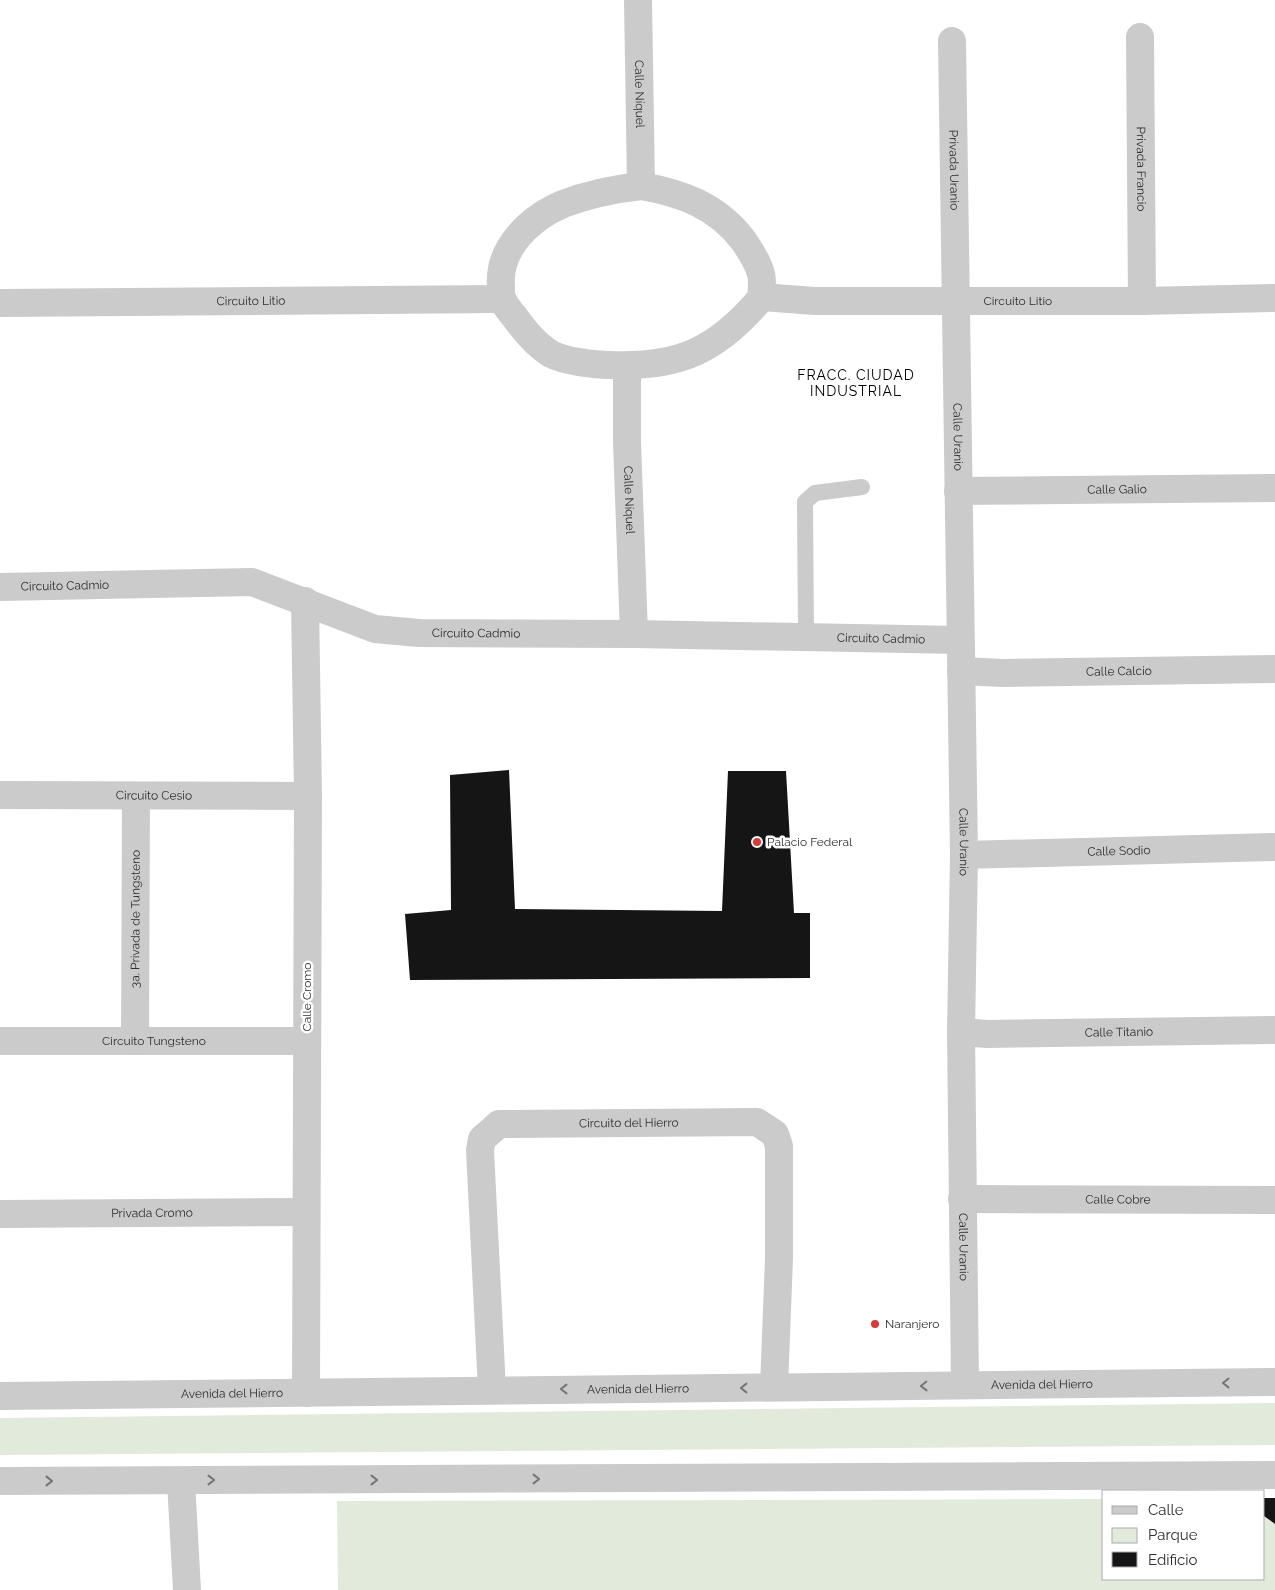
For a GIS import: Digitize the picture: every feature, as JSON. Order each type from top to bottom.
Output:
[{"type":"street","name":"Calle Níquel","points":[[638,0],[641,186]]},
{"type":"street","name":"Privada Francio","points":[[1140,37],[1142,301]]},
{"type":"street","name":"Privada Uranio","points":[[952,41],[956,299]]},
{"type":"street","points":[[641,186],[669,191],[699,202],[731,224],[750,250],[761,274],[762,297],[742,320],[713,343],[687,356],[653,365],[595,365],[551,354],[523,329],[501,299],[500,274],[504,258],[513,242],[533,223],[571,202],[606,190],[641,186]]},
{"type":"street","name":"Circuito Litio","points":[[762,297],[814,301],[956,299],[1142,301],[1275,298]]},
{"type":"street","name":"Circuito Litio","points":[[0,304],[501,299]]},
{"type":"street","name":"Calle Uranio","points":[[956,299],[964,855],[961,1032],[965,1385]]},
{"type":"street","name":"Calle Níquel","points":[[627,366],[627,442],[634,634]]},
{"type":"street","name":"Calle Galio","points":[[958,492],[1275,488]]},
{"type":"street","name":"Circuito Cadmio","points":[[0,588],[252,582],[375,629],[419,634],[634,634],[960,640]]},
{"type":"street","name":"Calle Cromo","points":[[305,601],[308,796],[306,1393]]},
{"type":"street","name":"Calle Calcio","points":[[961,671],[1003,673],[1275,669]]},
{"type":"street","name":"Circuito Cesio","points":[[0,795],[308,796]]},
{"type":"street","name":"3a. Privada de Tungsteno","points":[[135,1041],[136,796]]},
{"type":"street","name":"Calle Sodio","points":[[964,855],[1275,847]]},
{"type":"street","name":"Calle Titanio","points":[[961,1032],[988,1034],[1275,1030]]},
{"type":"street","name":"Circuito Tungsteno","points":[[0,1042],[307,1041]]},
{"type":"street","name":"Circuito del Hierro","points":[[492,1390],[480,1150],[482,1139],[499,1124],[697,1122],[757,1122],[775,1134],[779,1146],[779,1258],[774,1388]]},
{"type":"street","name":"Calle Cobre","points":[[962,1199],[1275,1200]]},
{"type":"street","name":"Privada Cromo","points":[[0,1214],[306,1212]]},
{"type":"street","name":"Avenida del Hierro","points":[[0,1396],[1275,1382]]},
{"type":"street","points":[[0,1481],[1275,1475]]},
{"type":"street","points":[[181,1481],[187,1590]]},
{"type":"lane","points":[[806,637],[804,502],[815,493],[862,487]]},
{"type":"green space","points":[[1275,1403],[1275,1445],[0,1455],[0,1418]]},
{"type":"green space","points":[[1102,1499],[1102,1580],[1265,1580],[1265,1517],[1275,1524],[1275,1590],[338,1590],[337,1501]]},
{"type":"building","name":"Palacio Federal","points":[[509,770],[515,909],[722,911],[728,771],[786,771],[794,913],[810,913],[810,978],[410,980],[405,914],[451,910],[450,775]]},
{"type":"building","points":[[1265,1498],[1275,1498],[1275,1524],[1265,1517]]},
{"type":"place","name":"Palacio Federal","points":[[757,842]]},
{"type":"place","name":"Naranjero","points":[[875,1324]]},
{"type":"district","name":"FRACC. CIUDAD INDUSTRIAL","points":[[856,384]]}]
